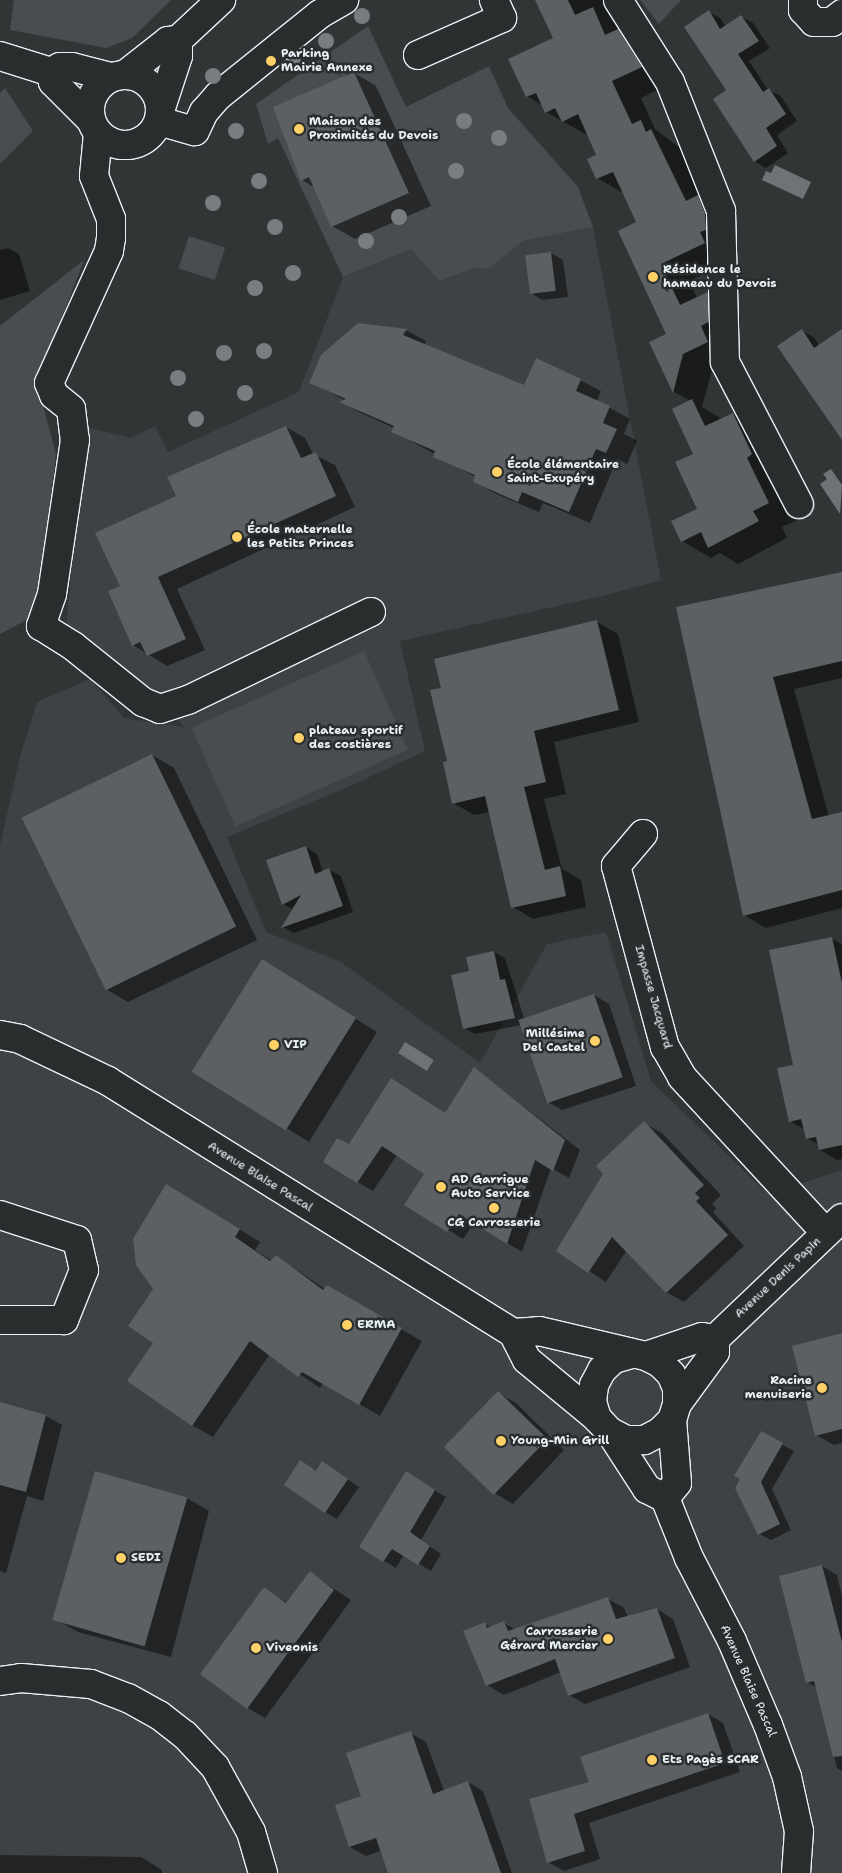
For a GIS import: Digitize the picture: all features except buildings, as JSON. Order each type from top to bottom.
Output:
[{"type":"street","points":[[221,0],[178,40],[168,41],[93,94],[94,176],[111,219],[109,251],[49,383],[54,395],[71,409],[74,440],[52,594],[40,626],[73,646],[143,702],[168,709],[371,612]]},
{"type":"street","points":[[0,56],[51,72],[60,67],[72,67],[118,76],[135,76],[150,86],[160,116],[195,131],[204,112],[218,96],[320,14],[344,0]]},
{"type":"street","points":[[418,55],[502,18],[494,0]]},
{"type":"street","points":[[618,0],[670,82],[721,212],[724,362],[798,504]]},
{"type":"street","points":[[803,0],[802,10],[814,22],[832,22],[842,14]]},
{"type":"street","points":[[51,72],[53,82],[94,126],[116,144],[128,145],[151,134],[160,116],[178,56],[178,40]]},
{"type":"street","name":"Impasse Jacquard","points":[[643,834],[616,866],[665,1047],[682,1077],[834,1226]]},
{"type":"street","name":"Avenue Blaise Pascal","points":[[0,1035],[20,1039],[108,1081],[513,1333]]},
{"type":"street","points":[[0,1215],[77,1240],[84,1270],[64,1320],[0,1320]]},
{"type":"street","name":"Avenue Denis Papin","points":[[715,1338],[834,1226]]},
{"type":"street","points":[[639,1355],[539,1331],[513,1333],[527,1360],[603,1425],[626,1440],[644,1440],[660,1432],[675,1412],[715,1352],[715,1338],[702,1337],[639,1355],[614,1359],[602,1370],[594,1385],[592,1402],[603,1425],[647,1489],[664,1498],[677,1483],[675,1412],[677,1388],[671,1374],[660,1362],[639,1355]]},
{"type":"street","name":"Avenue Blaise Pascal","points":[[664,1498],[689,1558],[732,1641],[768,1725],[787,1777],[800,1831],[796,1873]]},
{"type":"street","points":[[0,1681],[20,1678],[91,1684],[128,1698],[159,1715],[185,1734],[215,1767],[250,1832],[263,1873]]},
{"type":"shaded area","points":[[14,0],[171,0],[132,38],[106,48],[10,30]]},
{"type":"shaded area","points":[[640,0],[681,0],[659,24]]},
{"type":"shaded area","points":[[368,26],[406,107],[489,66],[508,108],[578,187],[593,227],[523,241],[488,269],[475,268],[439,281],[411,249],[343,277],[278,138],[268,144],[256,104]]},
{"type":"shaded area","points":[[5,88],[33,131],[0,164],[0,93]]},
{"type":"shaded area","points":[[775,165],[811,182],[803,199],[762,180],[766,171],[771,173]]},
{"type":"shaded area","points":[[593,227],[661,580],[606,595],[400,641],[425,751],[348,787],[227,837],[266,932],[341,962],[480,1063],[547,944],[606,932],[651,1081],[768,1194],[842,1170],[842,1873],[0,1873],[0,845],[21,753],[37,702],[90,679],[124,718],[184,727],[157,693],[66,626],[86,427],[131,438],[155,426],[168,452],[299,392],[343,277],[411,249],[439,281],[475,268],[488,269],[523,241]]},
{"type":"shaded area","points":[[189,236],[225,248],[215,280],[178,268]]},
{"type":"shaded area","points":[[84,260],[37,383],[56,454],[44,561],[32,617],[0,634],[0,326]]},
{"type":"shaded area","points":[[831,469],[842,485],[840,514],[820,484],[827,479],[823,474]]},
{"type":"shaded area","name":"plateau sportif des costières","points":[[364,651],[408,750],[235,827],[191,728]]},
{"type":"shaded area","points":[[405,1042],[434,1060],[427,1071],[398,1053]]},
{"type":"place","name":"Parking Mairie Annexe","points":[[271,61]]},
{"type":"place","name":"Maison des Proximités du Devois","points":[[299,129]]},
{"type":"place","name":"Résidence le hameau du Devois","points":[[653,277]]},
{"type":"place","name":"École élémentaire Saint-Exupéry","points":[[497,472]]},
{"type":"place","name":"École maternelle les Petits Princes","points":[[237,537]]},
{"type":"place","name":"plateau sportif des costières","points":[[299,738]]},
{"type":"place","name":"Millésime Del Castel","points":[[595,1041]]},
{"type":"place","name":"VIP","points":[[274,1045]]},
{"type":"place","name":"AD Garrigue Auto Service","points":[[441,1187]]},
{"type":"place","name":"CG Carrosserie","points":[[494,1208]]},
{"type":"place","name":"ERMA","points":[[347,1325]]},
{"type":"place","name":"Racine menuiserie","points":[[822,1388]]},
{"type":"place","name":"Young-Min Grill","points":[[501,1441]]},
{"type":"place","name":"SEDI","points":[[121,1558]]},
{"type":"place","name":"Carrosserie Gérard Mercier","points":[[608,1639]]},
{"type":"place","name":"Viveonis","points":[[256,1648]]},
{"type":"place","name":"Ets Pagès SCAR","points":[[652,1760]]}]
